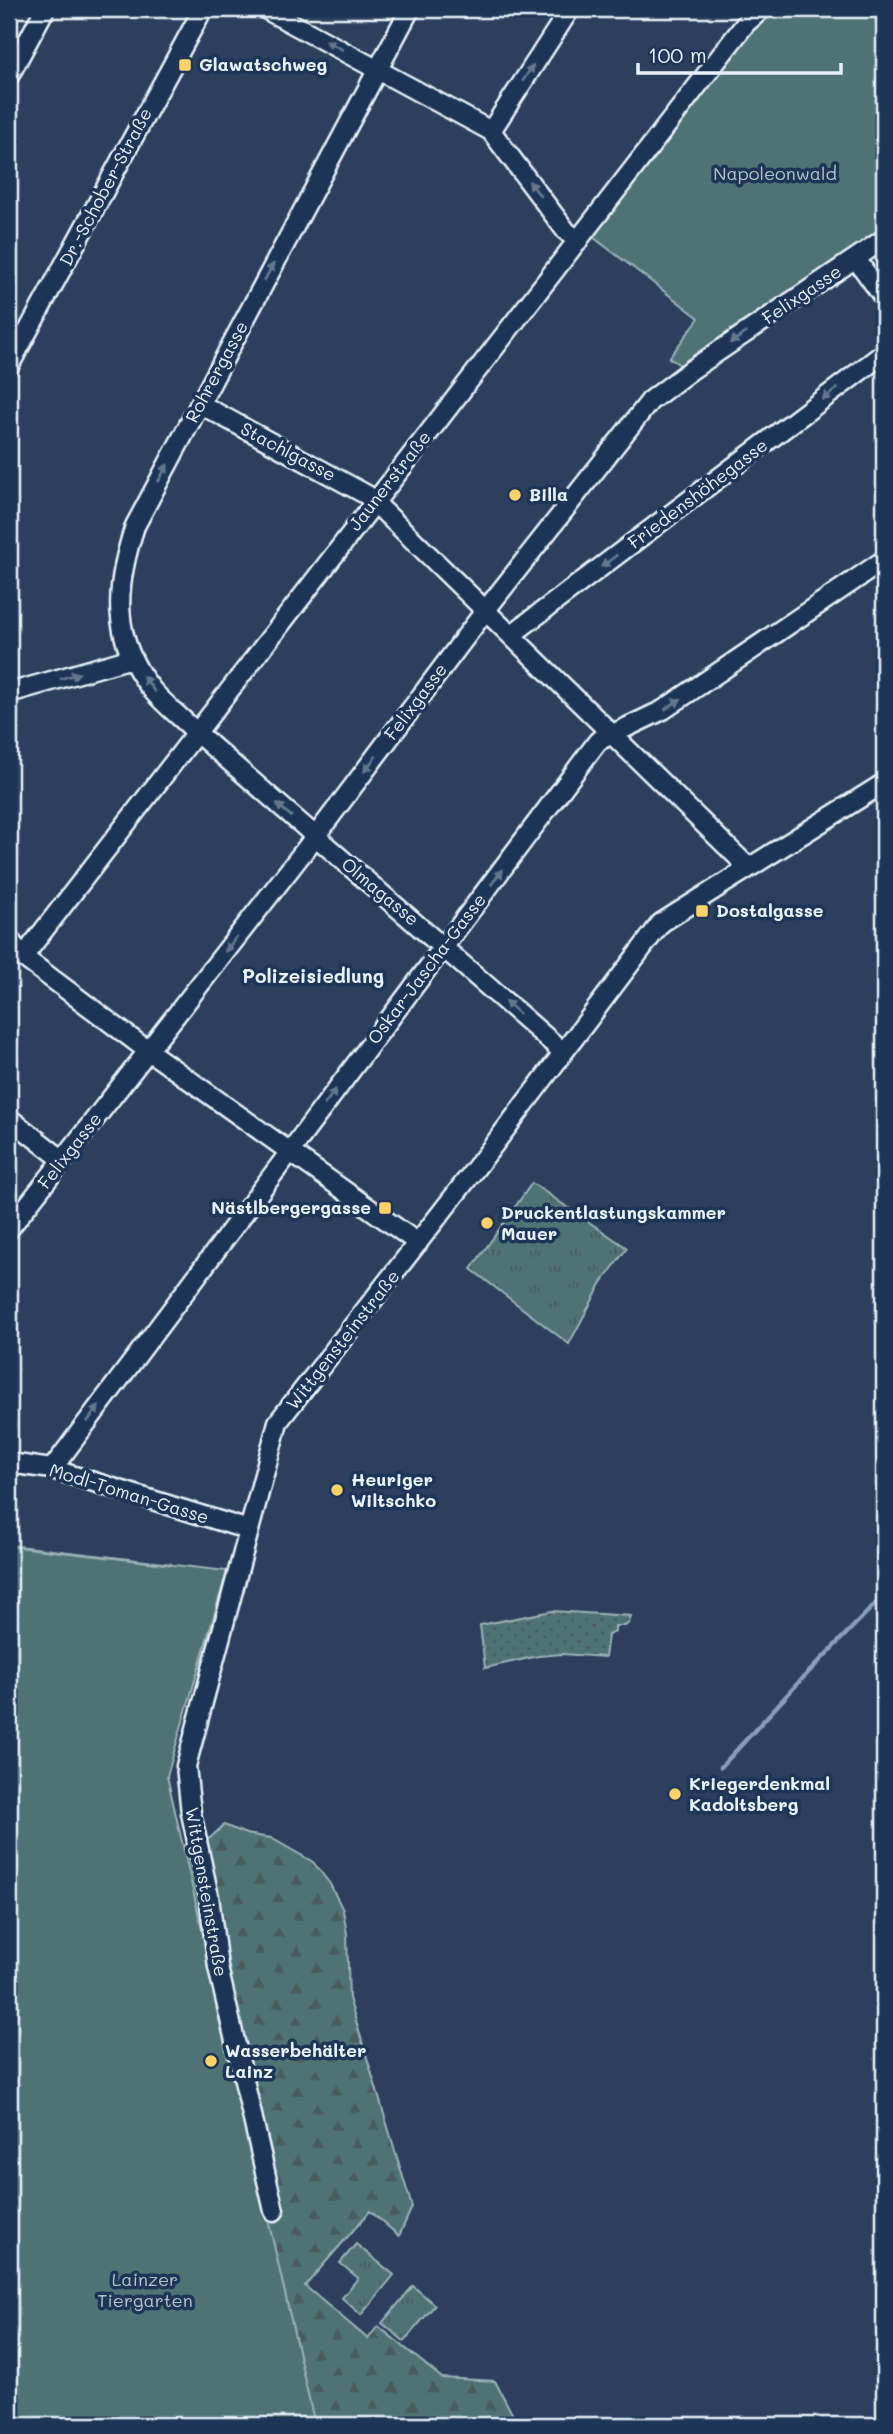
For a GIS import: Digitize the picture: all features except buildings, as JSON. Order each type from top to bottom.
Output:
[{"type":"street","points":[[9,76],[45,9]]},
{"type":"street","name":"Dr.-Schober-Straße","points":[[9,366],[202,9]]},
{"type":"street","points":[[265,9],[491,131],[566,230],[578,241]]},
{"type":"street","name":"Rohrergasse","points":[[197,733],[153,691],[132,658],[121,627],[118,595],[124,559],[135,526],[410,9]]},
{"type":"street","points":[[491,131],[570,9]]},
{"type":"street","name":"Jaunerstraße","points":[[23,957],[746,23],[762,9]]},
{"type":"street","name":"Felixgasse","points":[[9,1229],[650,401],[691,370],[884,239]]},
{"type":"street","points":[[856,259],[884,298]]},
{"type":"street","name":"Friedenshöhegasse","points":[[511,635],[884,353]]},
{"type":"street","name":"Stachlgasse","points":[[200,404],[367,495],[374,502]]},
{"type":"street","points":[[374,502],[749,868]]},
{"type":"street","name":"Oskar-Jascha-Gasse","points":[[52,1469],[598,741],[663,710],[884,561]]},
{"type":"street","points":[[9,693],[132,658]]},
{"type":"street","name":"Olmagasse","points":[[197,733],[563,1052]]},
{"type":"street","name":"Wittgensteinstraße","points":[[274,2211],[218,1967],[209,1897],[187,1784],[186,1766],[278,1422],[661,923],[884,783]]},
{"type":"street","points":[[9,939],[23,957],[147,1050],[418,1243]]},
{"type":"street","points":[[9,1118],[63,1160]]},
{"type":"street","name":"Modl-Toman-Gasse","points":[[9,1463],[52,1469],[249,1530]]},
{"type":"green space","name":"Napoleonwald","points":[[774,9],[884,9],[884,231],[685,368],[669,358],[699,318],[593,237],[712,75],[761,19]]},
{"type":"green space","points":[[532,1183],[627,1248],[601,1284],[569,1344],[471,1269]]},
{"type":"green space","name":"Lainzer Tiergarten","points":[[9,1545],[171,1564],[166,1776],[182,1846],[210,1838],[224,1825],[246,1834],[271,1838],[313,1862],[330,1884],[343,1910],[347,1934],[349,1998],[412,2207],[399,2236],[370,2211],[305,2286],[368,2339],[378,2326],[442,2378],[495,2381],[518,2425],[9,2425]]},
{"type":"green space","name":"Lainzer Tiergarten","points":[[9,1546],[227,1571],[167,1776],[315,2425],[9,2425]]},
{"type":"green space","points":[[552,1611],[631,1616],[629,1623],[615,1626],[615,1632],[608,1635],[605,1657],[562,1654],[538,1656],[485,1668],[480,1625]]},
{"type":"green space","points":[[356,2244],[394,2275],[361,2315],[342,2298],[358,2278],[340,2263]]},
{"type":"green space","points":[[413,2286],[435,2305],[404,2341],[382,2323]]},
{"type":"waterway","points":[[802,1679],[884,1595]]},
{"type":"waterway","points":[[721,1767],[799,1682]]},
{"type":"place","name":"Glawatschweg","points":[[185,65]]},
{"type":"place","name":"Billa","points":[[515,495]]},
{"type":"place","name":"Dostalgasse","points":[[702,911]]},
{"type":"place","name":"Nästlbergergasse","points":[[385,1208]]},
{"type":"place","name":"Druckentlastungskammer Mauer","points":[[487,1223]]},
{"type":"place","name":"Heuriger Wiltschko","points":[[337,1490]]},
{"type":"place","name":"Kriegerdenkmal Kadoltsberg","points":[[675,1794]]},
{"type":"place","name":"Wasserbehälter Lainz","points":[[211,2061]]},
{"type":"district","name":"Polizeisiedlung","points":[[313,976]]}]
